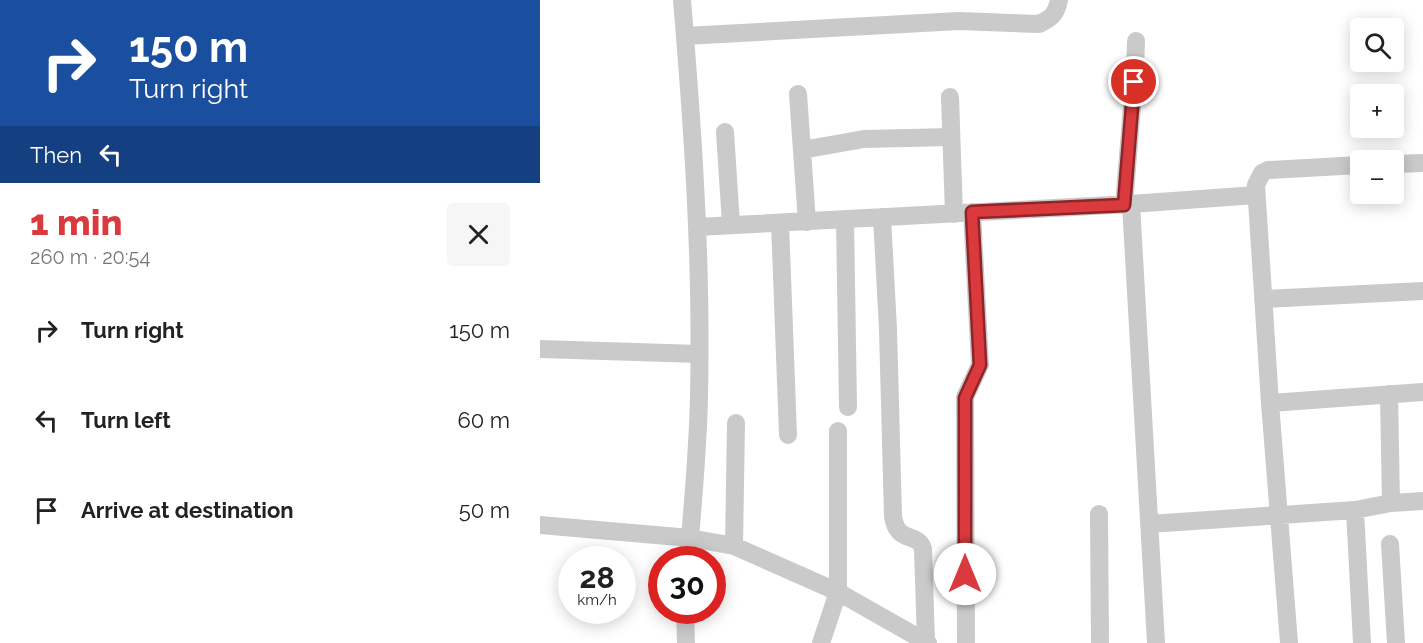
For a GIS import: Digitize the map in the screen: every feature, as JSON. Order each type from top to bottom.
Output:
[{"type":"street","points":[[682,0],[697,227],[699,354],[699,397],[689,546]]},
{"type":"street","points":[[685,36],[959,21],[1039,24],[1051,19],[1057,11],[1059,0]]},
{"type":"street","points":[[1136,41],[1127,204],[1156,643]]},
{"type":"street","points":[[798,94],[807,222]]},
{"type":"street","points":[[950,97],[954,214]]},
{"type":"street","points":[[724,132],[731,224]]},
{"type":"street","points":[[802,150],[864,139],[951,137]]},
{"type":"street","points":[[1404,164],[1423,163]]},
{"type":"street","points":[[1290,643],[1270,403],[1256,195],[1258,178],[1268,170],[1350,166]]},
{"type":"street","points":[[697,227],[1256,195]]},
{"type":"street","points":[[966,643],[965,398],[980,365],[972,212]]},
{"type":"street","points":[[882,217],[888,328],[893,516],[900,534],[917,539],[923,549],[927,643]]},
{"type":"street","points":[[844,220],[849,407]]},
{"type":"street","points":[[780,223],[788,435]]},
{"type":"street","points":[[1263,299],[1423,291]]},
{"type":"street","points":[[540,349],[699,354]]},
{"type":"street","points":[[1270,403],[1423,392]]},
{"type":"street","points":[[1389,394],[1391,502]]},
{"type":"street","points":[[734,546],[736,423]]},
{"type":"street","points":[[821,643],[838,592],[838,431]]},
{"type":"street","points":[[1149,524],[1355,510],[1391,502],[1423,501]]},
{"type":"street","points":[[1355,510],[1362,643]]},
{"type":"street","points":[[1099,514],[1100,643]]},
{"type":"street","points":[[540,525],[690,538],[734,546],[838,592],[927,643]]},
{"type":"street","points":[[1390,544],[1395,643]]},
{"type":"street","points":[[685,624],[686,643]]},
{"type":"route","points":[[965,574],[965,398],[968,387],[977,375],[980,365],[972,212],[1124,205],[1134,82]]}]
